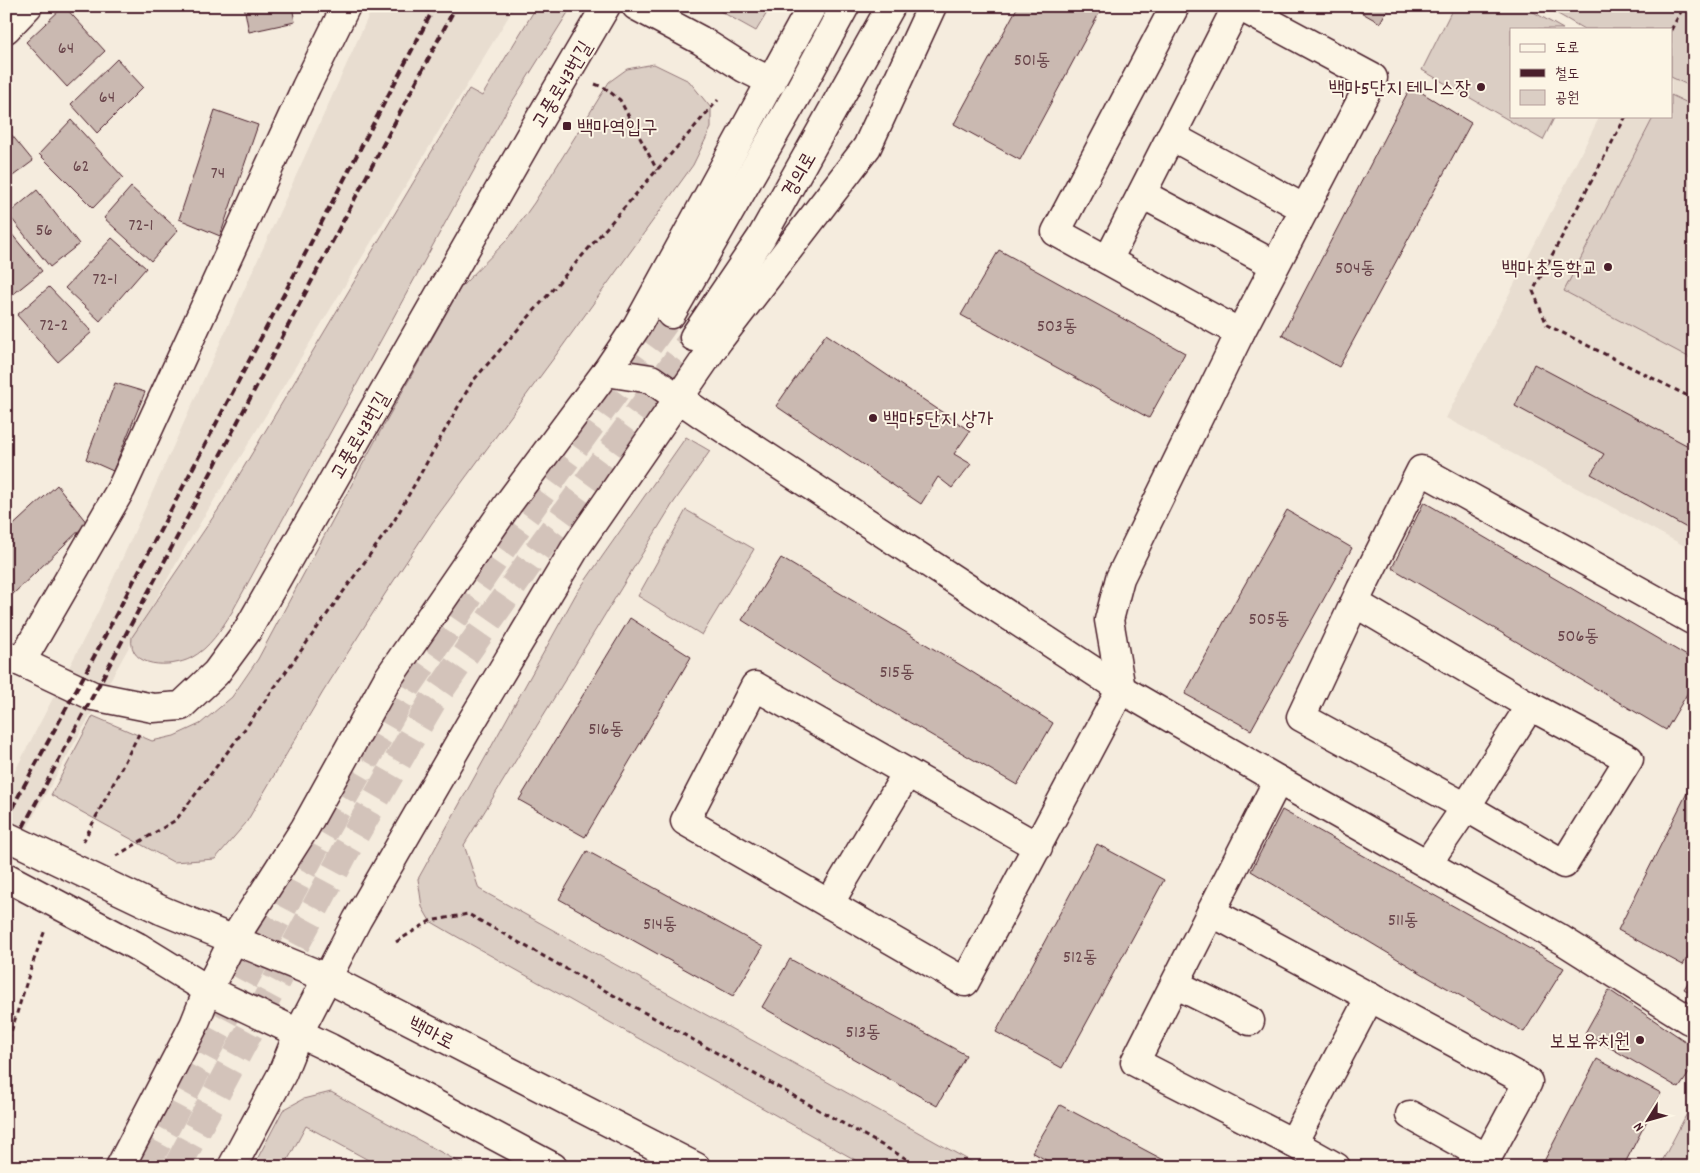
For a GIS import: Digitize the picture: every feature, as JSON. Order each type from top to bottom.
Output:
[{"type":"main road","points":[[6,29],[28,6]]},
{"type":"main road","name":"고풍로43번길","points":[[346,6],[306,87],[121,489],[14,658],[93,696],[153,708],[181,706],[216,673],[247,631],[606,6]]},
{"type":"main road","points":[[636,6],[700,40],[744,68],[772,82]]},
{"type":"main road","points":[[120,1167],[194,1025],[208,990],[234,939],[305,828],[387,680],[508,504],[606,372],[637,326],[812,6]]},
{"type":"main road","name":"경의로","points":[[671,314],[799,91],[845,6]]},
{"type":"main road","name":"경의로","points":[[694,337],[761,238],[891,6]]},
{"type":"main road","points":[[232,1167],[282,1074],[298,1034],[357,920],[469,726],[576,547],[718,341],[866,147],[932,6]]},
{"type":"main road","points":[[1175,6],[1056,232],[1240,333]]},
{"type":"main road","points":[[1038,847],[755,686],[685,821],[965,982],[1038,847],[1121,689],[1109,620],[1120,578],[1240,333],[1373,78],[1238,6],[1108,260]]},
{"type":"main road","points":[[1172,136],[1305,208]]},
{"type":"main road","points":[[1142,194],[1275,265]]},
{"type":"main road","points":[[606,372],[651,379],[1121,689],[1562,940],[1689,1020]]},
{"type":"main road","points":[[1355,603],[1530,706],[1628,759],[1564,864],[1466,807],[1302,717],[1355,603],[1421,470],[1692,620]]},
{"type":"main road","points":[[1427,864],[1466,807],[1530,706]]},
{"type":"main road","points":[[829,904],[907,773]]},
{"type":"main road","points":[[1278,780],[1136,1062],[1336,1167]]},
{"type":"main road","name":"백마로","points":[[6,836],[161,910],[327,978],[696,1167]]},
{"type":"main road","points":[[6,877],[138,947],[208,990],[330,1048],[553,1167]]},
{"type":"main road","points":[[1211,912],[1528,1082],[1485,1162],[1410,1115]]},
{"type":"main road","points":[[1175,984],[1250,1021]]},
{"type":"main road","points":[[1293,1143],[1370,997]]},
{"type":"path","points":[[1672,28],[1684,6]]},
{"type":"path","points":[[596,84],[605,88],[620,100],[657,170]]},
{"type":"path","points":[[109,860],[176,820],[244,730],[394,521],[472,382],[718,100]]},
{"type":"path","points":[[1625,118],[1533,291],[1547,325],[1694,399]]},
{"type":"path","points":[[396,942],[430,921],[468,914],[920,1167]]},
{"type":"shaded area","points":[[373,6],[515,6],[185,548],[35,813],[6,872],[6,788],[98,612]]},
{"type":"shaded area","name":"백마초등학교","points":[[1672,77],[1694,88],[1694,551],[1446,418],[1599,118],[1672,118]]},
{"type":"green space","points":[[537,6],[572,6],[507,110],[232,612],[209,644],[191,658],[163,664],[143,660],[136,655],[132,648],[132,637],[220,507],[469,89],[482,96]]},
{"type":"green space","points":[[711,6],[771,6],[756,31]]},
{"type":"green space","name":"백마5단지 테니스장","points":[[1454,6],[1523,6],[1561,28],[1510,28],[1510,118],[1554,118],[1543,140],[1422,70]]},
{"type":"green space","points":[[1544,6],[1694,6],[1694,88],[1672,77],[1672,28],[1582,28]]},
{"type":"green space","points":[[654,64],[689,81],[711,108],[711,128],[693,165],[432,523],[323,692],[246,823],[215,859],[173,862],[51,795],[93,716],[152,741],[174,736],[200,724],[232,697],[258,659],[381,430],[461,287],[509,238],[534,203],[609,82],[627,69]]},
{"type":"green space","points":[[1672,95],[1694,106],[1694,360],[1564,291],[1653,118],[1672,118]]},
{"type":"green space","points":[[686,437],[710,451],[672,505],[464,845],[479,889],[981,1167],[868,1167],[454,935],[430,921],[422,907],[418,879],[576,594]]},
{"type":"green space","points":[[686,510],[754,549],[702,635],[638,596]]},
{"type":"green space","points":[[331,1092],[468,1167],[381,1167],[306,1126],[284,1167],[253,1167],[283,1110],[303,1099]]},
{"type":"green space","points":[[1694,1100],[1694,1167],[1659,1167]]},
{"type":"building","points":[[64,6],[105,51],[67,87],[26,42]]},
{"type":"building","points":[[244,6],[292,6],[295,22],[249,32]]},
{"type":"building","points":[[1018,6],[1103,6],[1020,160],[954,124]]},
{"type":"building","points":[[1350,6],[1389,6],[1380,23]]},
{"type":"building","points":[[117,59],[143,87],[97,133],[71,104]]},
{"type":"building","points":[[1411,86],[1471,123],[1339,367],[1282,335]]},
{"type":"building","points":[[215,110],[258,125],[220,236],[179,219]]},
{"type":"building","points":[[71,120],[123,177],[93,208],[39,154]]},
{"type":"building","points":[[6,128],[33,161],[6,181]]},
{"type":"building","points":[[131,187],[178,230],[151,261],[104,218]]},
{"type":"building","points":[[37,190],[79,244],[50,267],[8,214]]},
{"type":"building","points":[[6,227],[42,271],[6,300]]},
{"type":"building","points":[[112,238],[146,268],[100,321],[65,288]]},
{"type":"building","points":[[999,250],[1185,353],[1149,418],[961,315]]},
{"type":"building","points":[[49,287],[92,332],[58,362],[17,315]]},
{"type":"building","name":"백마5단지 상가","points":[[826,334],[970,431],[954,454],[971,464],[952,488],[938,477],[921,504],[776,406]]},
{"type":"building","points":[[1534,364],[1694,449],[1694,532],[1591,474],[1604,454],[1515,406]]},
{"type":"building","points":[[115,383],[145,392],[113,471],[86,459]]},
{"type":"building","points":[[57,485],[87,523],[11,596],[6,590],[6,532]]},
{"type":"building","points":[[1424,502],[1694,660],[1694,682],[1666,730],[1392,568]]},
{"type":"building","points":[[1287,510],[1352,548],[1251,730],[1185,694]]},
{"type":"building","points":[[781,558],[964,667],[1053,723],[1017,785],[830,676],[742,620]]},
{"type":"building","points":[[630,618],[691,657],[585,837],[519,800]]},
{"type":"building","points":[[1694,779],[1694,945],[1683,965],[1618,930]]},
{"type":"building","points":[[1282,810],[1564,968],[1524,1032],[1426,976],[1251,871]]},
{"type":"building","points":[[1097,844],[1164,880],[1062,1068],[996,1032]]},
{"type":"building","points":[[587,851],[763,947],[733,996],[559,899]]},
{"type":"building","points":[[790,959],[966,1055],[937,1106],[762,1007]]},
{"type":"building","points":[[1694,973],[1694,995],[1684,989]]},
{"type":"building","name":"보보유치원","points":[[1609,990],[1694,1047],[1694,1066],[1679,1088],[1585,1033]]},
{"type":"building","points":[[1597,1059],[1661,1093],[1623,1167],[1541,1167]]},
{"type":"building","points":[[1060,1105],[1177,1167],[1058,1167],[1032,1152]]},
{"type":"tunnel","points":[[145,1167],[319,840],[408,686],[508,540],[671,314]]},
{"type":"tunnel","points":[[177,1167],[344,854],[432,702],[534,556],[694,337]]},
{"type":"railway","points":[[6,819],[87,670],[435,6]]},
{"type":"railway","points":[[6,859],[456,6]]},
{"type":"place","name":"백마5단지 테니스장","points":[[1481,87]]},
{"type":"place","name":"백마역입구","points":[[567,126]]},
{"type":"place","name":"백마초등학교","points":[[1608,267]]},
{"type":"place","name":"백마5단지 상가","points":[[873,418]]},
{"type":"place","name":"보보유치원","points":[[1640,1040]]}]
